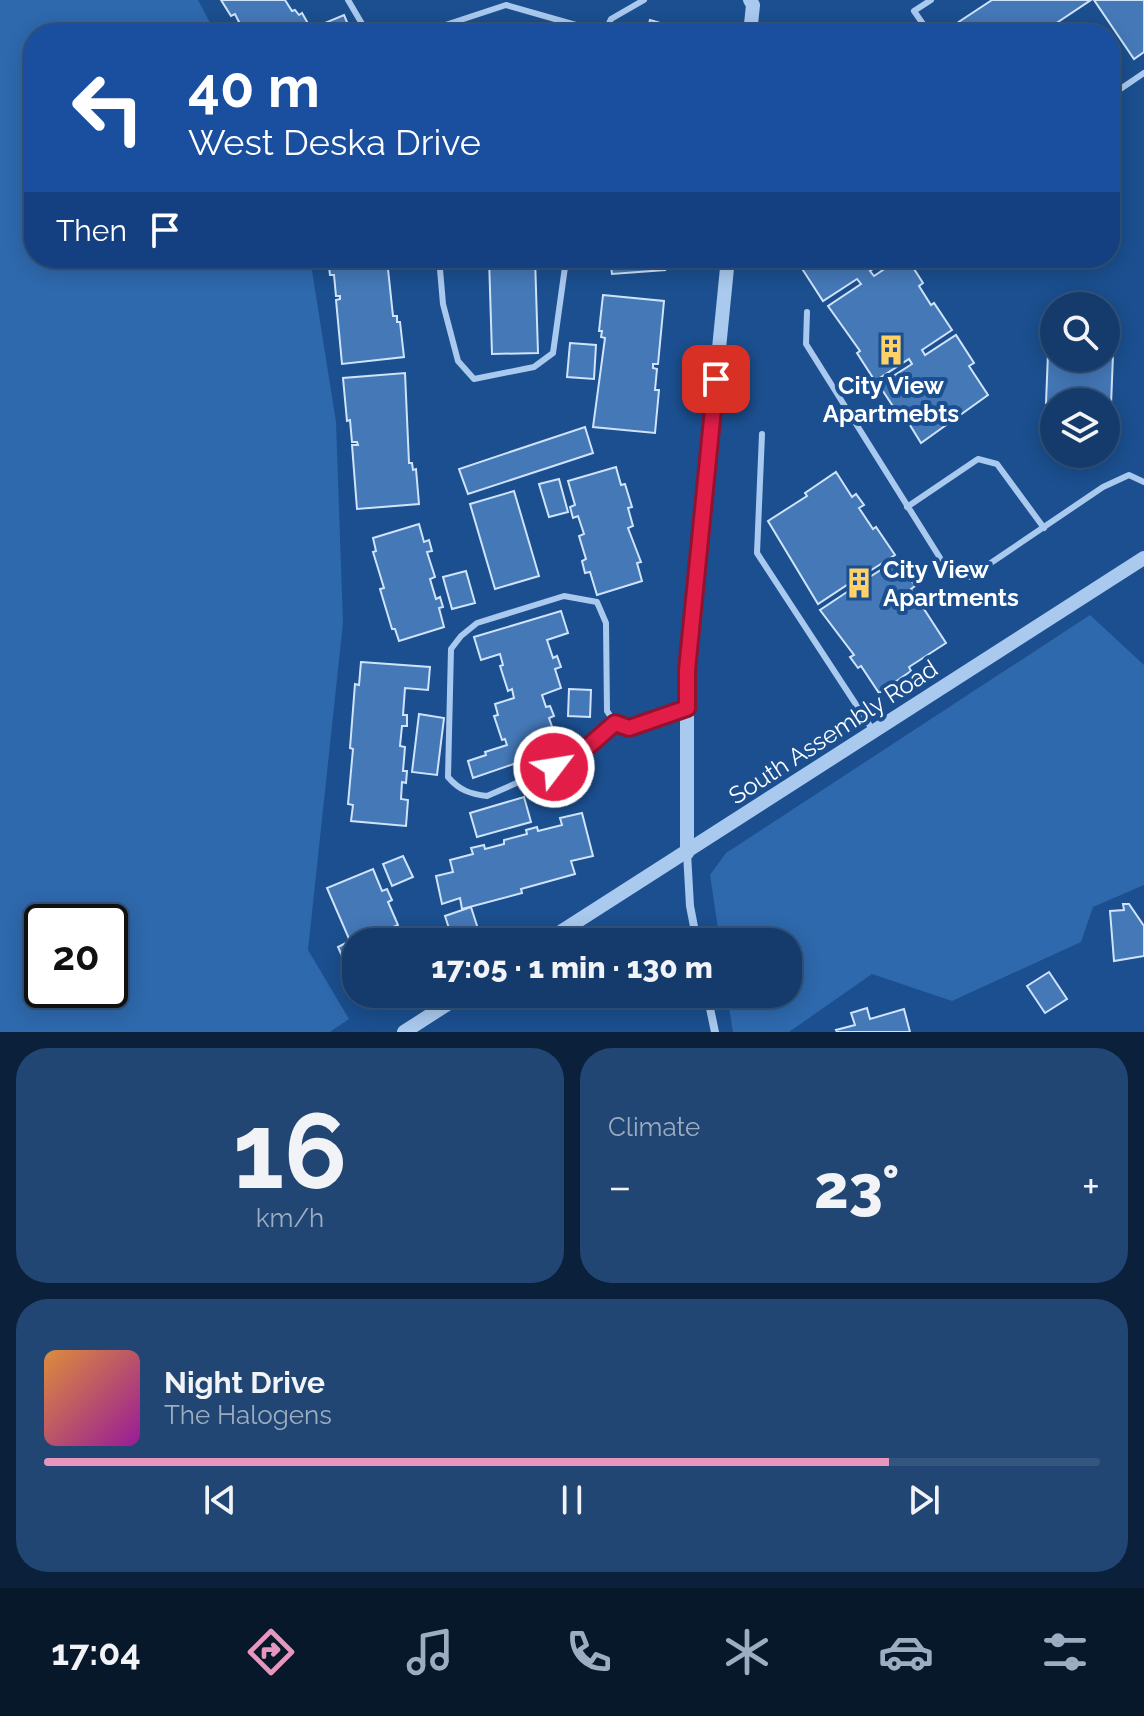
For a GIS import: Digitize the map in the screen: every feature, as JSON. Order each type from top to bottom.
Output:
[{"type":"street","points":[[752,24],[755,2]]},
{"type":"street","points":[[694,928],[687,853],[687,670],[727,268]]},
{"type":"street","name":"South Assembly Road","points":[[567,928],[1144,558]]},
{"type":"street","points":[[404,1032],[441,1008]]},
{"type":"street","points":[[710,1008],[715,1032]]},
{"type":"lane","points":[[348,0],[362,24]]},
{"type":"lane","points":[[609,24],[611,19],[644,0]]},
{"type":"lane","points":[[923,24],[914,11],[931,0]]},
{"type":"lane","points":[[448,24],[506,5],[570,24]]},
{"type":"lane","points":[[1120,89],[1144,73]]},
{"type":"lane","points":[[440,268],[443,304],[458,361],[474,379],[534,367],[553,353],[565,268]]},
{"type":"lane","points":[[807,312],[806,344],[952,577],[970,577],[1103,487],[1129,475],[1144,482]]},
{"type":"lane","points":[[762,434],[757,553],[874,732]]},
{"type":"lane","points":[[907,507],[978,459],[997,464],[1044,528]]},
{"type":"lane","points":[[615,723],[576,757],[487,796],[472,794],[457,787],[448,777],[451,649],[477,623],[564,596],[597,602],[606,623],[607,711],[615,723],[629,728],[687,708]]},
{"type":"shaded area","points":[[0,0],[198,0],[211,24],[24,24],[24,268],[312,268],[336,422],[343,623],[308,950],[349,1019],[330,1032],[0,1032]]},
{"type":"shaded area","points":[[1090,615],[1144,665],[1144,885],[1093,907],[1081,942],[952,1001],[872,974],[789,1032],[733,1032],[729,1008],[802,1008],[802,928],[718,928],[710,875],[726,853]]},
{"type":"building","points":[[221,0],[285,0],[292,11],[299,15],[302,13],[308,24],[236,24],[239,22],[235,14],[231,16]]},
{"type":"building","points":[[992,0],[1091,0],[1055,24],[956,24]]},
{"type":"building","points":[[1094,0],[1144,0],[1144,52],[1134,59],[1120,38],[1120,24],[1110,24]]},
{"type":"building","points":[[344,15],[348,24],[322,24]]},
{"type":"building","points":[[329,268],[392,268],[388,269],[393,316],[397,316],[397,322],[400,322],[404,357],[342,364],[336,300],[340,296],[336,296],[334,275],[330,275]]},
{"type":"building","points":[[489,268],[535,268],[538,353],[492,354]]},
{"type":"building","points":[[611,268],[665,270],[612,274]]},
{"type":"building","name":"City View Apartmebts","points":[[802,268],[875,268],[870,271],[874,276],[886,268],[913,268],[923,283],[919,286],[952,330],[922,350],[925,355],[956,335],[974,363],[969,366],[988,395],[921,443],[879,385],[912,364],[909,359],[875,381],[857,353],[860,351],[828,306],[861,284],[857,279],[823,301]]},
{"type":"building","points":[[603,295],[664,301],[658,364],[653,364],[653,368],[657,369],[655,390],[659,390],[655,433],[593,427],[605,338],[599,331]]},
{"type":"building","points":[[570,343],[596,345],[594,379],[567,377]]},
{"type":"building","points":[[1047,372],[1112,372],[1112,388],[1047,388]]},
{"type":"building","points":[[405,373],[409,463],[412,463],[413,470],[416,469],[419,504],[357,509],[352,445],[358,445],[352,442],[350,420],[347,421],[343,378]]},
{"type":"building","points":[[585,427],[593,453],[468,494],[459,469]]},
{"type":"building","points":[[616,467],[632,507],[628,508],[633,526],[628,528],[641,562],[637,563],[642,581],[597,595],[590,572],[585,573],[582,561],[586,559],[579,536],[584,534],[578,516],[573,518],[570,507],[575,505],[568,481]]},
{"type":"building","name":"City View Apartments","points":[[836,472],[852,497],[856,494],[864,505],[859,508],[895,555],[862,576],[865,580],[898,559],[915,586],[911,589],[946,643],[909,667],[911,671],[879,693],[861,666],[858,668],[850,657],[854,655],[820,610],[850,590],[847,585],[818,604],[768,521],[807,496],[805,493]]},
{"type":"building","points":[[559,479],[568,512],[549,517],[539,484]]},
{"type":"building","points":[[514,491],[539,576],[495,589],[470,504]]},
{"type":"building","points":[[419,524],[424,542],[429,540],[432,551],[427,552],[435,577],[430,579],[436,599],[440,597],[443,607],[439,608],[444,627],[399,641],[395,629],[392,629],[380,589],[384,588],[373,552],[376,551],[373,538]]},
{"type":"building","points":[[466,571],[475,603],[452,609],[443,577]]},
{"type":"building","points":[[561,611],[568,633],[547,640],[553,658],[557,656],[561,667],[555,669],[561,688],[542,695],[546,707],[550,706],[554,716],[549,718],[556,738],[533,746],[537,756],[473,778],[468,761],[507,745],[505,739],[502,740],[494,716],[498,715],[495,704],[514,698],[512,689],[508,691],[500,666],[503,665],[500,654],[481,660],[474,637]]},
{"type":"building","points":[[361,662],[430,667],[428,690],[405,688],[403,715],[407,715],[407,726],[402,726],[400,746],[405,747],[403,771],[407,771],[406,783],[402,782],[401,799],[408,800],[406,826],[351,821],[353,805],[348,804],[353,749],[350,748],[355,684],[359,685]]},
{"type":"building","points":[[569,689],[591,690],[590,717],[568,716]]},
{"type":"building","points":[[419,714],[444,718],[437,775],[412,772]]},
{"type":"building","points":[[524,797],[531,822],[477,837],[470,813]]},
{"type":"building","points":[[582,813],[593,856],[571,861],[575,874],[521,889],[522,893],[462,909],[460,898],[442,904],[436,876],[453,872],[450,860],[473,854],[471,848],[484,845],[485,849],[504,844],[504,840],[527,834],[526,830],[537,827],[538,831],[562,825],[560,818]]},
{"type":"building","points":[[403,856],[413,877],[392,886],[383,864]]},
{"type":"building","points":[[373,869],[382,891],[387,889],[392,900],[388,902],[398,925],[391,928],[344,928],[327,888]]},
{"type":"building","points":[[1123,904],[1129,904],[1144,926],[1144,956],[1114,961],[1110,911],[1124,910]]},
{"type":"building","points":[[471,907],[478,928],[449,928],[445,916]]},
{"type":"building","points":[[1049,972],[1067,999],[1045,1013],[1027,986]]},
{"type":"building","points":[[867,1008],[870,1019],[904,1009],[910,1032],[837,1032],[855,1025],[851,1013]]},
{"type":"place","name":"City View Apartmebts","points":[[891,350]]},
{"type":"place","name":"City View Apartments","points":[[859,583]]},
{"type":"route","points":[[554,767],[576,757],[615,723],[629,728],[687,708],[687,670],[716,379]]}]
